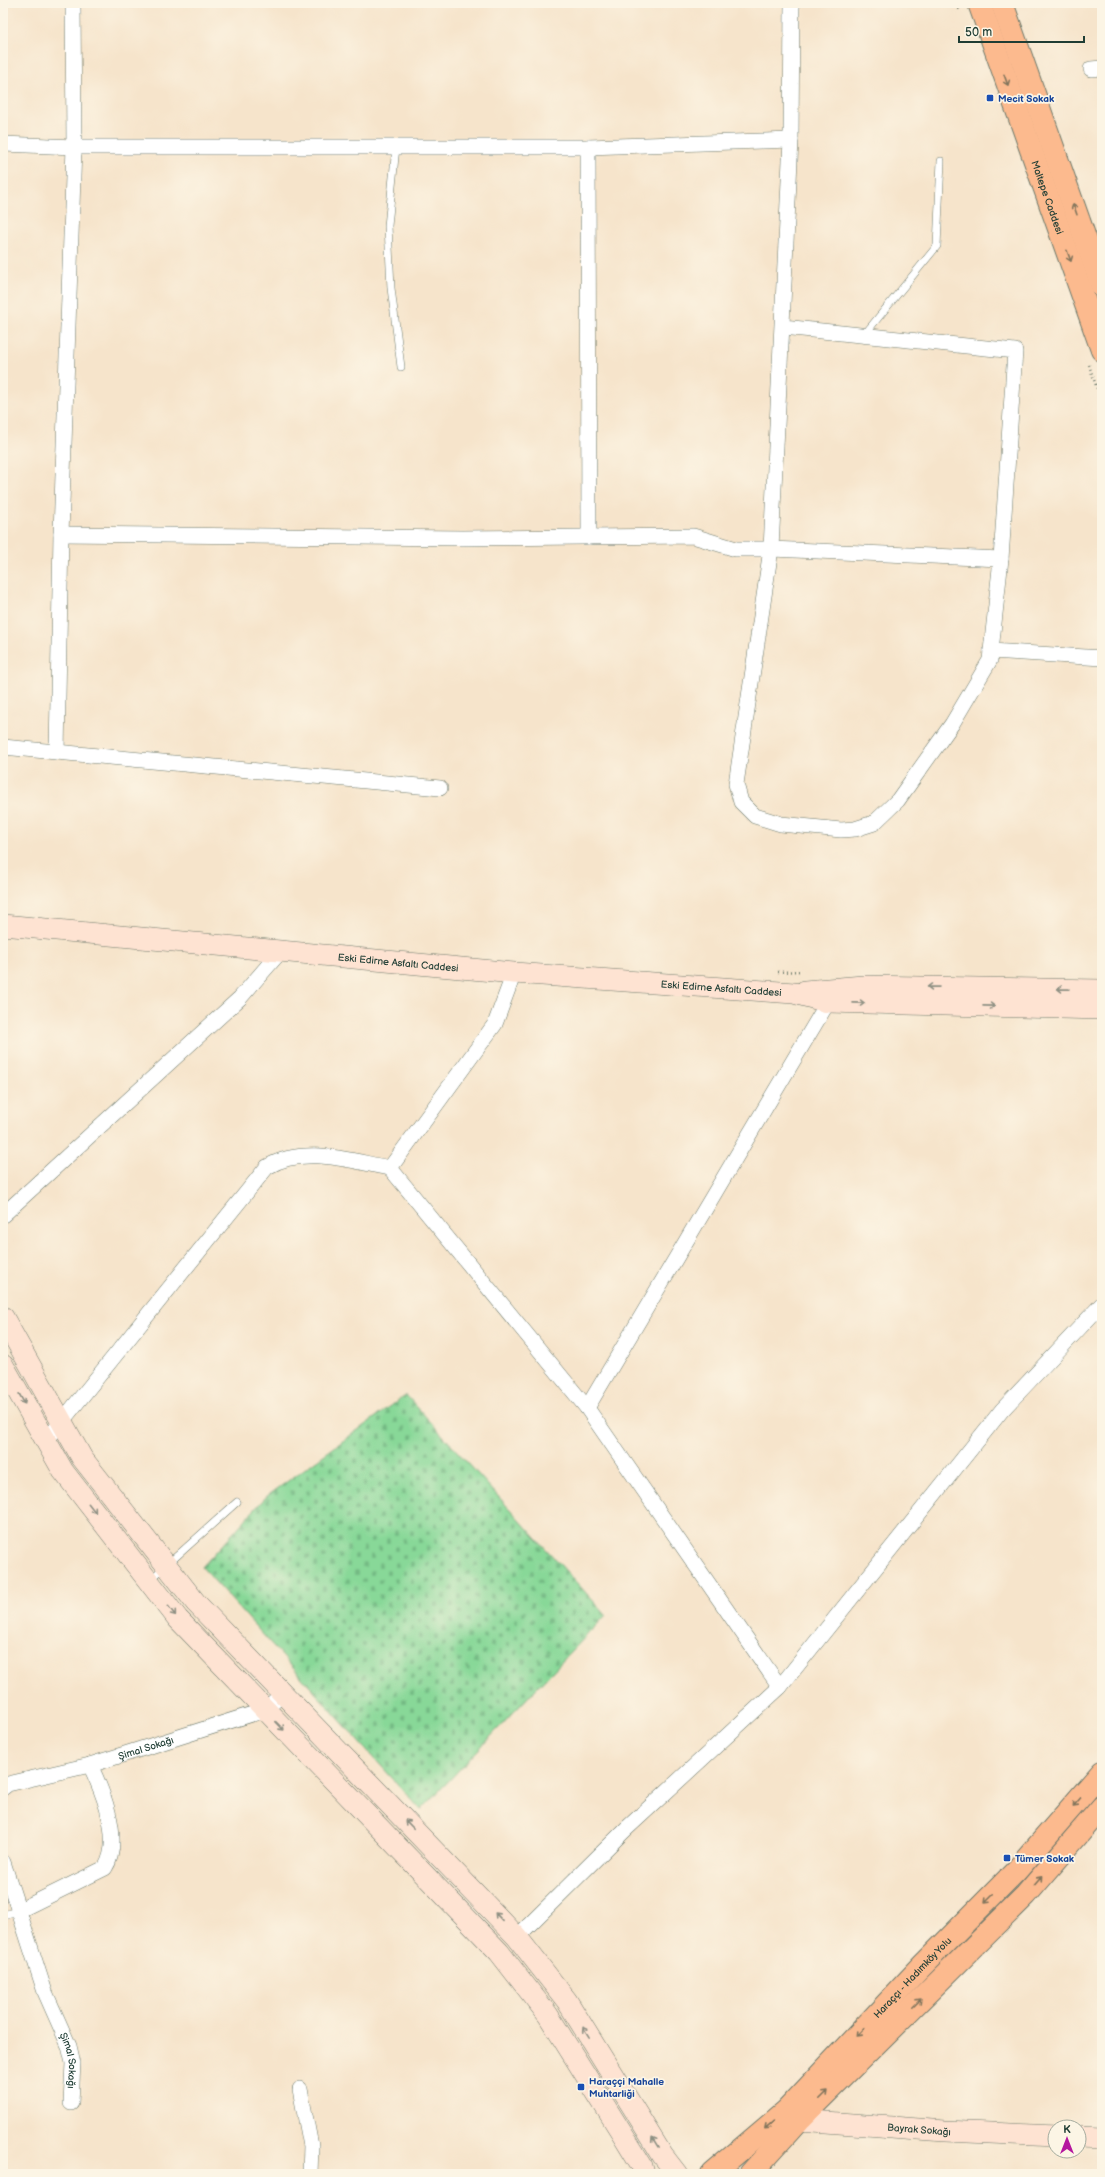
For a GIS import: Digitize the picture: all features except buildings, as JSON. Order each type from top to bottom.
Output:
[{"type":"main road","points":[[970,3],[981,15],[993,44]]},
{"type":"main road","points":[[979,3],[993,44]]},
{"type":"main road","points":[[1002,3],[1102,286]]},
{"type":"main road","name":"Maltepe Caddesi","points":[[993,44],[1102,350]]},
{"type":"main road","name":"Eski Edirne Asfaltı Caddesi","points":[[3,925],[280,952],[514,972],[794,993]]},
{"type":"main road","points":[[794,993],[863,986],[1102,990]]},
{"type":"main road","points":[[794,993],[828,1002],[1102,1009]]},
{"type":"main road","points":[[3,1317],[82,1458],[166,1565],[196,1603],[517,1937],[567,2002],[663,2156],[677,2174]]},
{"type":"main road","points":[[3,1365],[63,1471],[178,1619],[499,1952],[548,2015],[642,2166],[644,2174]]},
{"type":"main road","name":"Haraççı - Hadımköy Yolu","points":[[750,2174],[792,2115],[922,1966],[1016,1871],[1100,1778]]},
{"type":"main road","name":"Haraççı - Hadımköy Yolu","points":[[712,2174],[792,2115],[1026,1895],[1102,1807]]},
{"type":"main road","points":[[499,1952],[517,1937]]},
{"type":"main road","name":"Bayrak Sokağı","points":[[792,2115],[945,2131],[1047,2136]]},
{"type":"main road","points":[[1087,2137],[1102,2138]]},
{"type":"street","points":[[57,752],[61,534],[74,147],[73,3]]},
{"type":"street","points":[[783,327],[1015,351],[1001,559],[990,660],[952,724],[898,800],[874,823],[855,829],[841,830],[781,824],[756,816],[741,802],[736,784],[771,549],[791,140],[792,3]]},
{"type":"street","points":[[3,144],[74,147],[588,147],[791,140]]},
{"type":"street","points":[[588,147],[589,537]]},
{"type":"street","points":[[61,534],[462,538],[693,536],[736,549],[771,549],[1001,559]]},
{"type":"street","points":[[991,651],[1102,658]]},
{"type":"street","points":[[3,747],[440,788]]},
{"type":"street","points":[[3,1215],[240,998],[280,952]]},
{"type":"street","points":[[390,1168],[495,1024],[514,972]]},
{"type":"street","points":[[587,1408],[828,1002]]},
{"type":"street","points":[[46,1442],[267,1167],[280,1159],[296,1156],[322,1156],[390,1168],[587,1408],[780,1687]]},
{"type":"street","points":[[517,1937],[626,1829],[780,1687],[1002,1410],[1102,1304]]},
{"type":"street","name":"Şimal Sokağı","points":[[3,1788],[8,1784],[90,1765],[265,1710],[282,1694]]},
{"type":"street","points":[[18,1911],[105,1868],[111,1859],[113,1844],[104,1794],[90,1765]]},
{"type":"street","name":"Şimal Sokağı","points":[[3,1862],[45,1992],[69,2046],[73,2063],[70,2103]]},
{"type":"street","points":[[300,2089],[311,2146],[310,2174]]},
{"type":"lane","points":[[396,147],[388,226],[391,288],[401,368]]},
{"type":"lane","points":[[864,336],[937,246],[941,161]]},
{"type":"lane","points":[[149,1581],[237,1502]]},
{"type":"lane","points":[[3,1915],[18,1911]]},
{"type":"green space","points":[[406,1395],[606,1615],[421,1810],[202,1567],[266,1497]]},
{"type":"place","name":"Mecit Sokak","points":[[990,98]]},
{"type":"place","name":"Tümer Sokak","points":[[1007,1858]]},
{"type":"place","name":"Haraççi Mahalle Muhtarliği","points":[[581,2087]]}]
